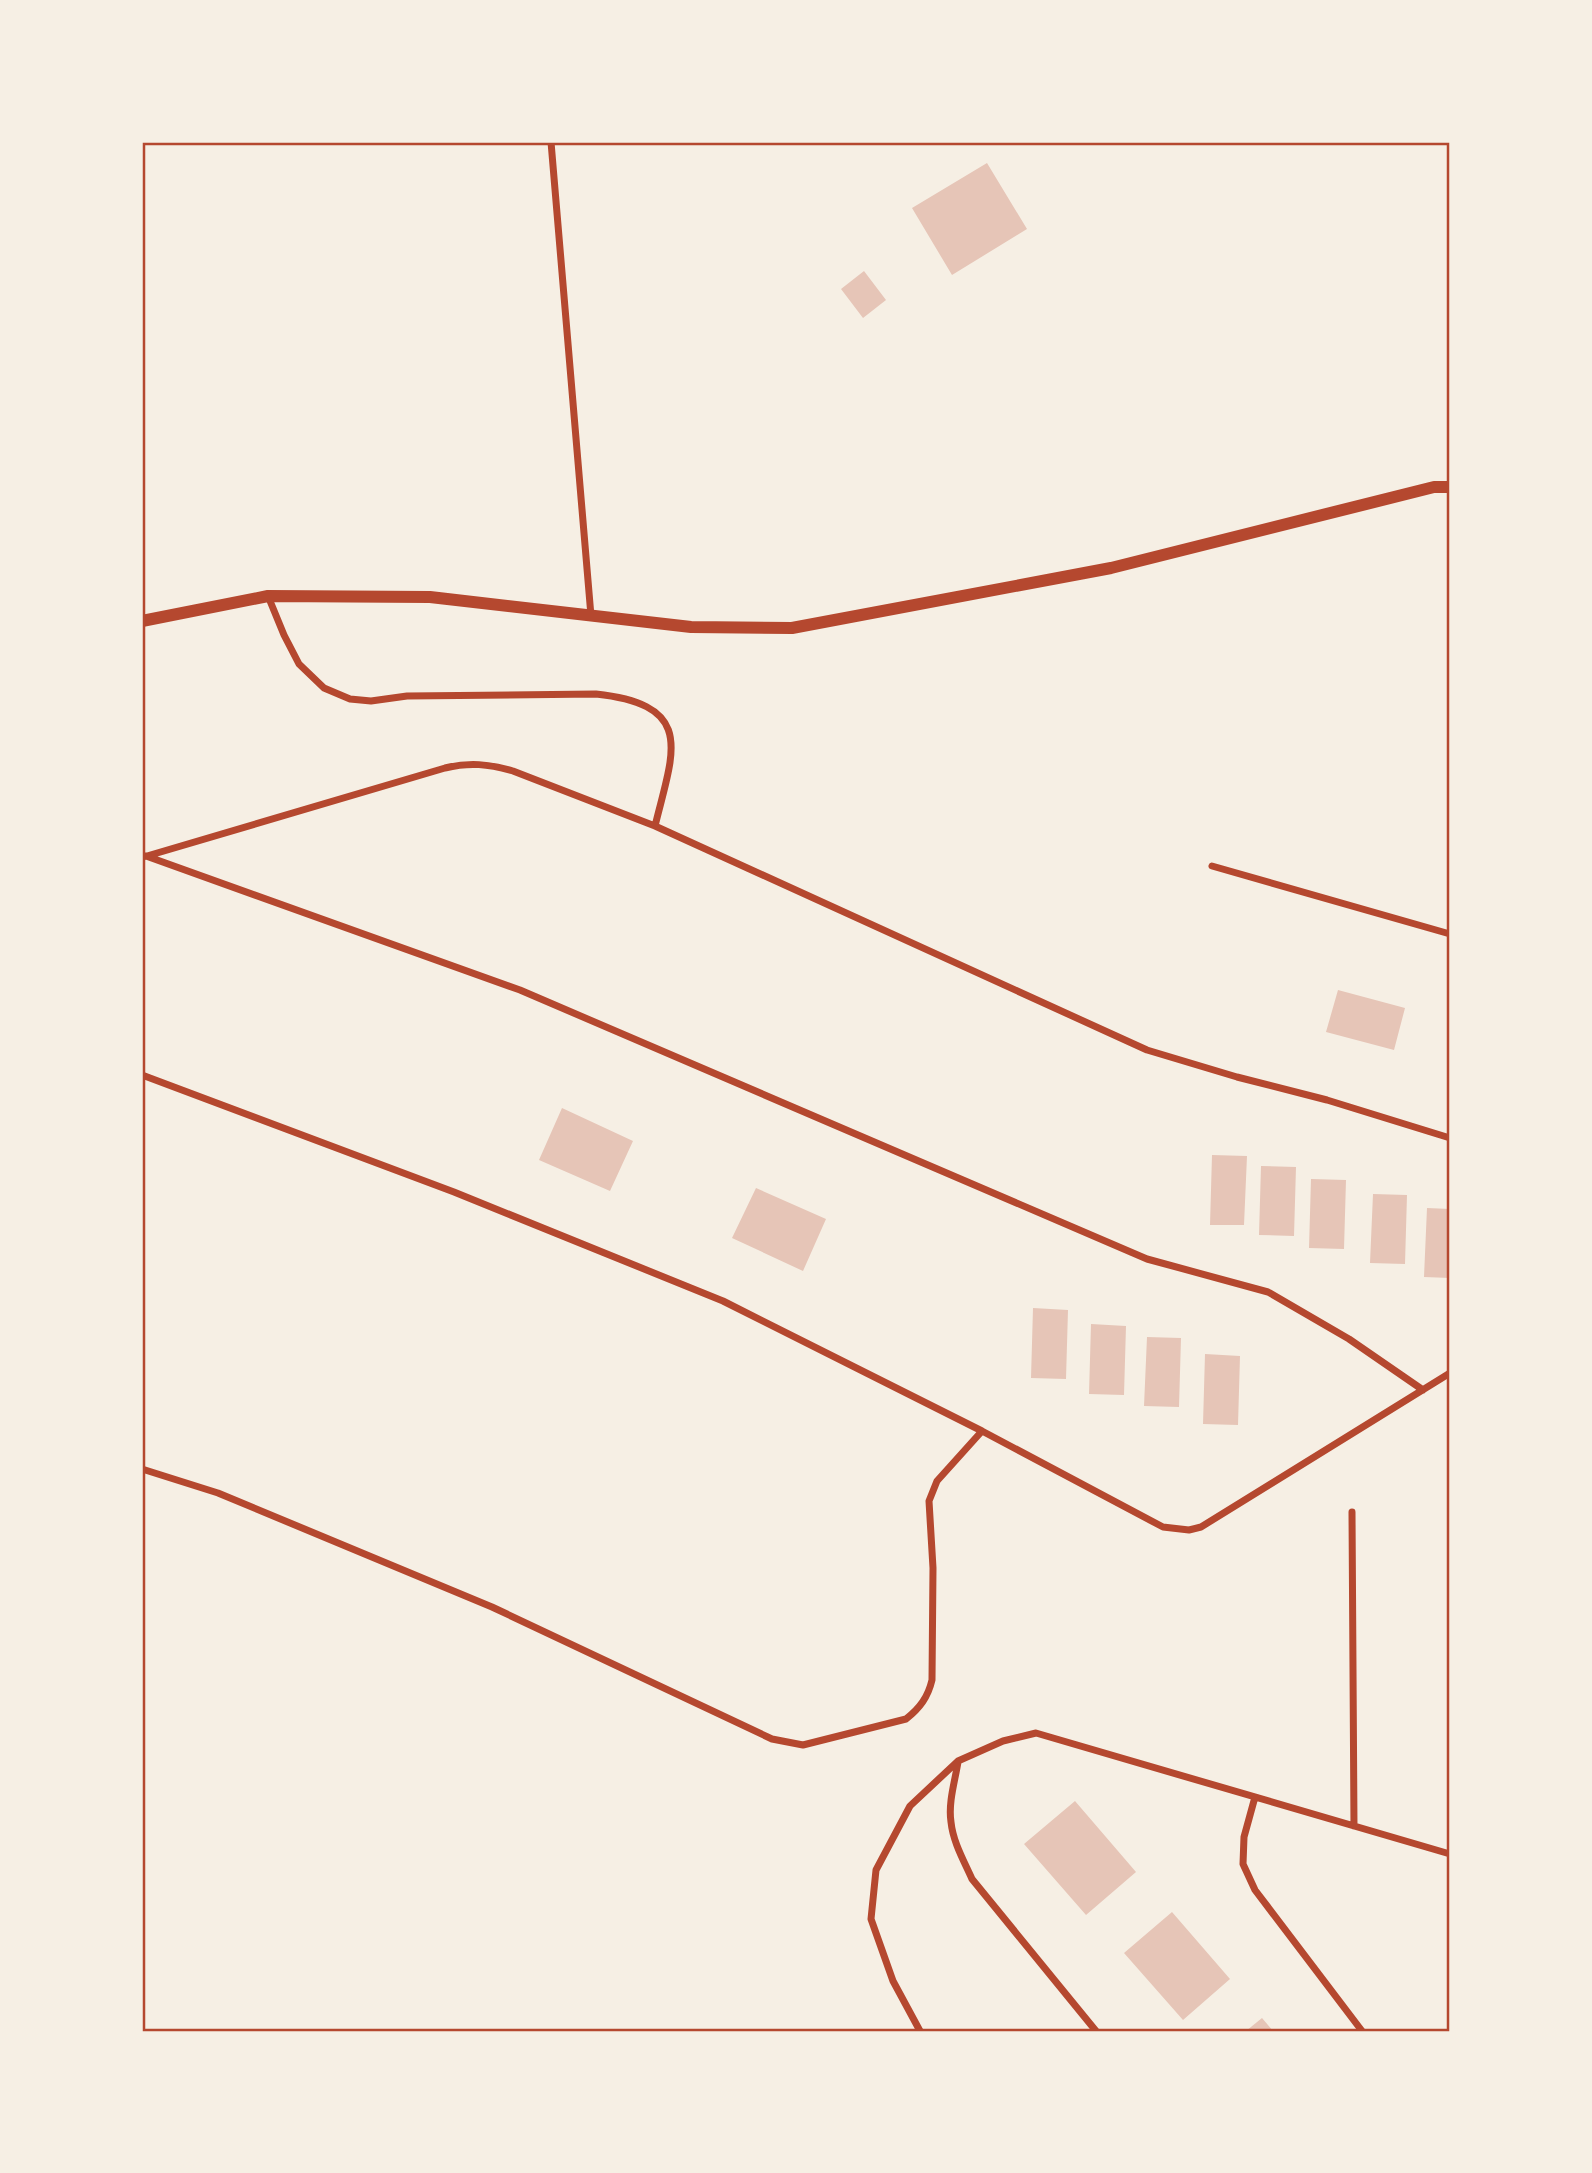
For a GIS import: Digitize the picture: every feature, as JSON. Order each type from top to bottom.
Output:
[{"type":"street","points":[[551,142],[592,617]]},
{"type":"street","points":[[142,621],[268,596],[430,597],[691,627],[792,628],[1111,568],[1434,486],[1450,487]]},
{"type":"street","points":[[268,596],[299,664],[324,688],[350,699],[371,701],[407,696],[596,694],[626,698],[649,708],[669,729],[673,752],[655,826]]},
{"type":"street","points":[[144,857],[424,773],[477,763],[513,771],[655,826],[1147,1050],[1327,1100],[1450,1138]]},
{"type":"street","points":[[144,857],[520,990],[1147,1259],[1268,1292],[1349,1339],[1423,1390]]},
{"type":"street","points":[[1212,866],[1450,934]]},
{"type":"street","points":[[142,1075],[454,1192],[723,1301],[982,1431],[1163,1527],[1189,1530],[1201,1527],[1450,1373]]},
{"type":"street","points":[[142,1469],[218,1493],[492,1606],[772,1740],[803,1745],[906,1719],[915,1712],[929,1692],[932,1680],[933,1568],[929,1501],[937,1481],[982,1431]]},
{"type":"street","points":[[1352,1513],[1354,1826]]},
{"type":"street","points":[[920,2031],[893,1981],[871,1919],[876,1870],[910,1805],[958,1761],[1003,1741],[1036,1732],[1450,1854]]},
{"type":"street","points":[[958,1761],[951,1822],[959,1851],[972,1879],[1096,2031]]},
{"type":"street","points":[[1255,1797],[1244,1837],[1243,1864],[1255,1890],[1362,2031]]},
{"type":"building","points":[[987,163],[1027,229],[952,275],[912,208]]},
{"type":"building","points":[[864,271],[886,300],[863,318],[841,289]]},
{"type":"building","points":[[1338,990],[1405,1008],[1394,1050],[1326,1032]]},
{"type":"building","points":[[562,1108],[633,1141],[610,1191],[539,1160]]},
{"type":"building","points":[[1212,1155],[1247,1156],[1244,1225],[1210,1225]]},
{"type":"building","points":[[1261,1166],[1296,1167],[1294,1236],[1259,1235]]},
{"type":"building","points":[[1311,1179],[1346,1180],[1344,1249],[1309,1248]]},
{"type":"building","points":[[756,1188],[826,1219],[803,1271],[732,1238]]},
{"type":"building","points":[[1373,1194],[1407,1195],[1405,1264],[1370,1263]]},
{"type":"building","points":[[1427,1208],[1450,1209],[1450,1278],[1424,1277]]},
{"type":"building","points":[[1033,1308],[1068,1310],[1066,1379],[1031,1378]]},
{"type":"building","points":[[1091,1324],[1126,1326],[1124,1395],[1089,1394]]},
{"type":"building","points":[[1147,1337],[1181,1338],[1179,1407],[1144,1406]]},
{"type":"building","points":[[1205,1354],[1240,1356],[1238,1425],[1203,1424]]},
{"type":"building","points":[[1075,1801],[1136,1872],[1086,1915],[1024,1844]]},
{"type":"building","points":[[1172,1912],[1230,1979],[1183,2020],[1124,1953]]},
{"type":"building","points":[[1262,2018],[1273,2031],[1246,2031]]}]
